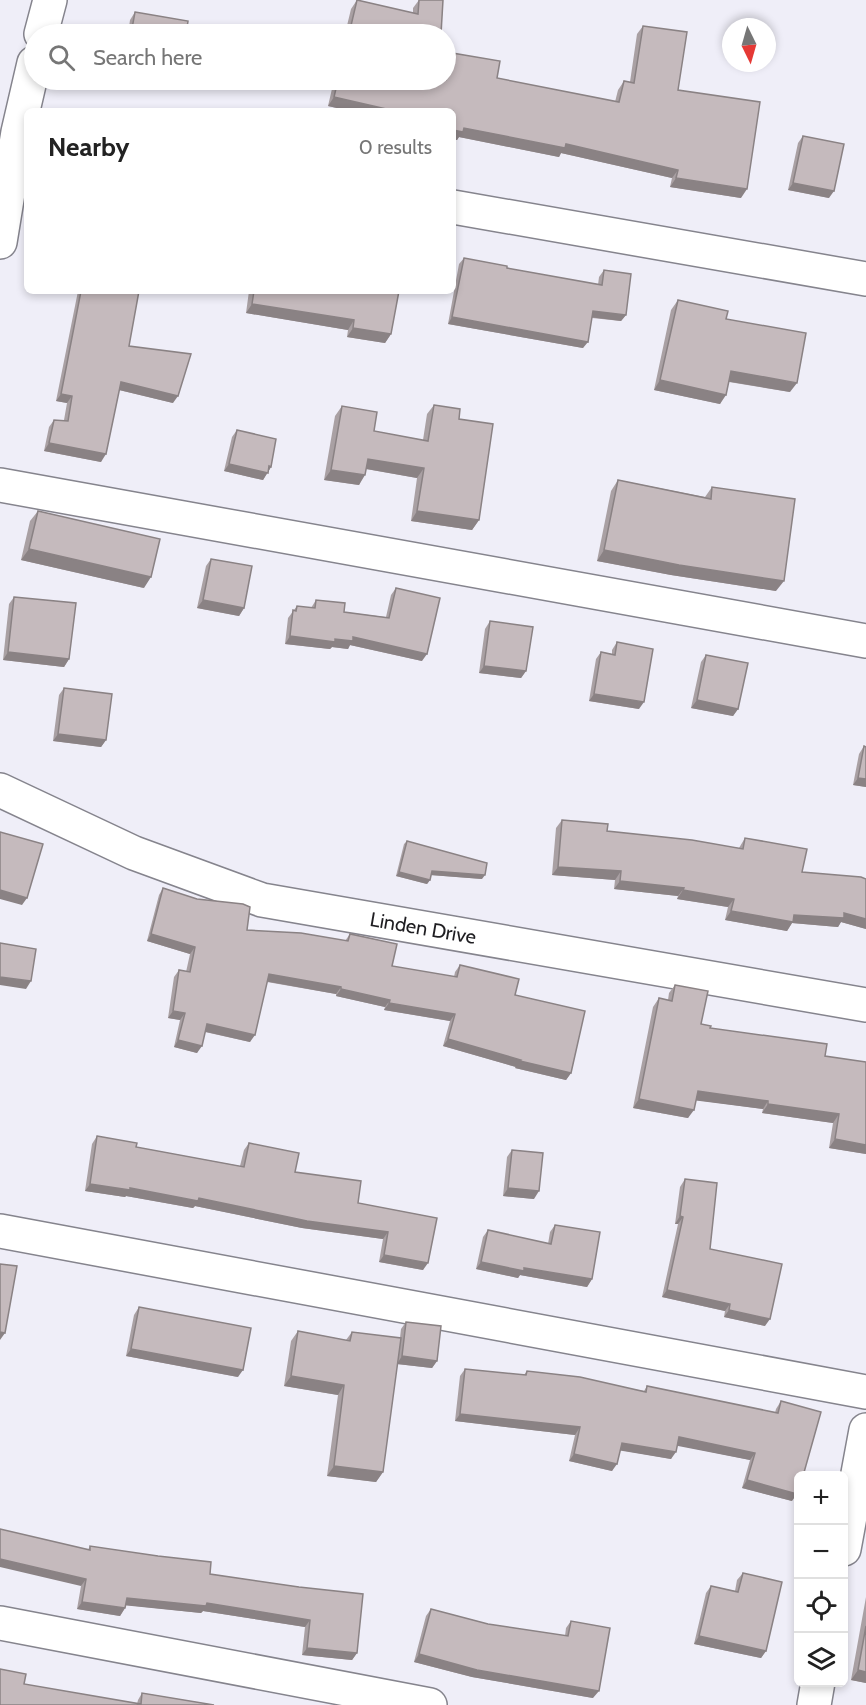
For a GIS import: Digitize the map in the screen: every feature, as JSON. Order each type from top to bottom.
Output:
[{"type":"street","points":[[44,24],[50,0]]},
{"type":"street","points":[[0,242],[15,131],[26,90]]},
{"type":"street","points":[[456,208],[866,279]]},
{"type":"street","points":[[0,485],[866,642]]},
{"type":"street","name":"Linden Drive","points":[[0,790],[134,853],[262,900],[866,1005]]},
{"type":"street","points":[[0,1231],[866,1392]]},
{"type":"street","points":[[848,1525],[866,1430]]},
{"type":"street","points":[[0,1623],[430,1705]]},
{"type":"street","points":[[814,1705],[817,1687]]},
{"type":"building","points":[[357,0],[418,14],[419,0],[443,0],[442,24],[351,24]]},
{"type":"building","points":[[135,12],[188,21],[188,24],[133,24]]},
{"type":"building","points":[[643,26],[687,32],[678,90],[760,102],[747,189],[676,178],[678,170],[566,144],[565,148],[464,128],[463,132],[456,131],[456,108],[382,108],[334,97],[336,90],[456,90],[456,54],[500,61],[497,78],[619,102],[624,81],[634,83]]},
{"type":"building","points":[[803,136],[844,144],[834,191],[793,183]]},
{"type":"building","points":[[464,258],[602,285],[604,270],[631,274],[626,315],[593,311],[588,342],[452,317]]},
{"type":"building","points":[[80,294],[138,294],[129,346],[191,354],[178,396],[121,382],[106,454],[49,443],[54,420],[68,421],[72,396],[61,394]]},
{"type":"building","points":[[254,294],[398,294],[391,334],[353,328],[354,320],[252,304]]},
{"type":"building","points":[[678,300],[728,311],[726,319],[806,333],[797,383],[731,371],[726,395],[660,380]]},
{"type":"building","points":[[434,405],[460,409],[459,419],[493,424],[479,520],[417,511],[424,468],[368,459],[365,475],[331,470],[342,406],[377,412],[374,431],[428,441]]},
{"type":"building","points":[[237,430],[276,439],[268,473],[229,464]]},
{"type":"building","points":[[618,480],[711,499],[712,487],[795,499],[784,581],[679,565],[604,550]]},
{"type":"building","points":[[38,511],[160,539],[151,577],[29,549]]},
{"type":"building","points":[[211,559],[252,566],[244,608],[203,600]]},
{"type":"building","points":[[396,588],[440,598],[427,654],[353,637],[353,641],[335,639],[335,642],[290,636],[293,610],[296,611],[297,606],[315,608],[316,600],[345,603],[344,612],[389,618]]},
{"type":"building","points":[[14,597],[76,603],[69,659],[8,652]]},
{"type":"building","points":[[490,621],[533,627],[526,671],[484,666]]},
{"type":"building","points":[[617,642],[653,649],[644,702],[594,694],[601,652],[615,655]]},
{"type":"building","points":[[706,655],[748,663],[738,709],[697,700]]},
{"type":"building","points":[[64,688],[112,694],[106,740],[58,734]]},
{"type":"building","points":[[864,746],[866,747],[866,779],[858,778]]},
{"type":"building","points":[[562,820],[608,824],[607,831],[692,840],[743,849],[745,838],[807,849],[802,872],[866,879],[866,919],[844,913],[844,918],[794,915],[793,922],[731,911],[734,899],[683,890],[684,888],[620,881],[621,871],[558,867]]},
{"type":"building","points":[[0,832],[43,844],[27,898],[0,890]]},
{"type":"building","points":[[407,841],[487,863],[485,875],[432,871],[430,880],[399,872]]},
{"type":"building","points":[[163,888],[197,899],[243,904],[250,907],[247,930],[301,933],[348,941],[350,934],[397,944],[392,966],[457,977],[460,965],[519,979],[515,995],[585,1011],[571,1073],[520,1061],[448,1039],[455,1014],[389,1003],[390,1000],[341,989],[341,987],[269,974],[255,1035],[207,1024],[202,1046],[178,1040],[185,1013],[173,1011],[179,970],[190,972],[195,947],[151,934]]},
{"type":"building","points":[[0,943],[36,949],[31,981],[0,977]]},
{"type":"building","points":[[675,985],[708,991],[701,1024],[711,1026],[710,1028],[827,1044],[825,1056],[866,1062],[866,1145],[835,1139],[839,1114],[698,1091],[694,1110],[639,1099],[659,998],[672,1001]]},
{"type":"building","points":[[97,1136],[137,1143],[136,1147],[244,1167],[249,1143],[299,1153],[295,1172],[361,1181],[358,1203],[437,1218],[428,1263],[384,1255],[388,1232],[307,1221],[199,1198],[198,1201],[130,1188],[130,1190],[90,1184]]},
{"type":"building","points":[[512,1150],[543,1153],[539,1191],[508,1188]]},
{"type":"building","points":[[685,1179],[717,1183],[710,1249],[782,1264],[770,1319],[729,1310],[730,1304],[667,1290],[683,1217],[680,1216]]},
{"type":"building","points":[[555,1225],[600,1232],[592,1279],[524,1268],[524,1271],[481,1262],[488,1230],[551,1244]]},
{"type":"building","points":[[0,1264],[17,1266],[5,1333],[0,1332]]},
{"type":"building","points":[[139,1307],[251,1328],[243,1370],[131,1349]]},
{"type":"building","points":[[406,1322],[441,1326],[437,1361],[402,1356]]},
{"type":"building","points":[[298,1331],[350,1341],[352,1332],[401,1338],[383,1472],[334,1466],[344,1385],[291,1376]]},
{"type":"building","points":[[465,1369],[526,1375],[527,1371],[580,1377],[646,1392],[647,1386],[778,1413],[781,1401],[821,1412],[804,1471],[794,1471],[794,1493],[747,1480],[755,1453],[679,1437],[676,1452],[622,1443],[617,1464],[574,1454],[580,1427],[460,1414]]},
{"type":"building","points":[[0,1529],[90,1550],[90,1546],[211,1562],[210,1574],[363,1594],[357,1653],[307,1648],[310,1620],[207,1603],[206,1606],[127,1598],[125,1608],[82,1602],[86,1579],[0,1559]]},
{"type":"building","points":[[743,1573],[782,1582],[766,1651],[699,1636],[711,1586],[738,1592]]},
{"type":"building","points":[[431,1609],[488,1624],[568,1636],[571,1621],[610,1628],[599,1691],[477,1670],[419,1654]]},
{"type":"building","points":[[866,1626],[866,1672],[858,1670]]},
{"type":"building","points":[[0,1669],[26,1674],[24,1684],[141,1704],[142,1693],[214,1705],[0,1705]]}]
